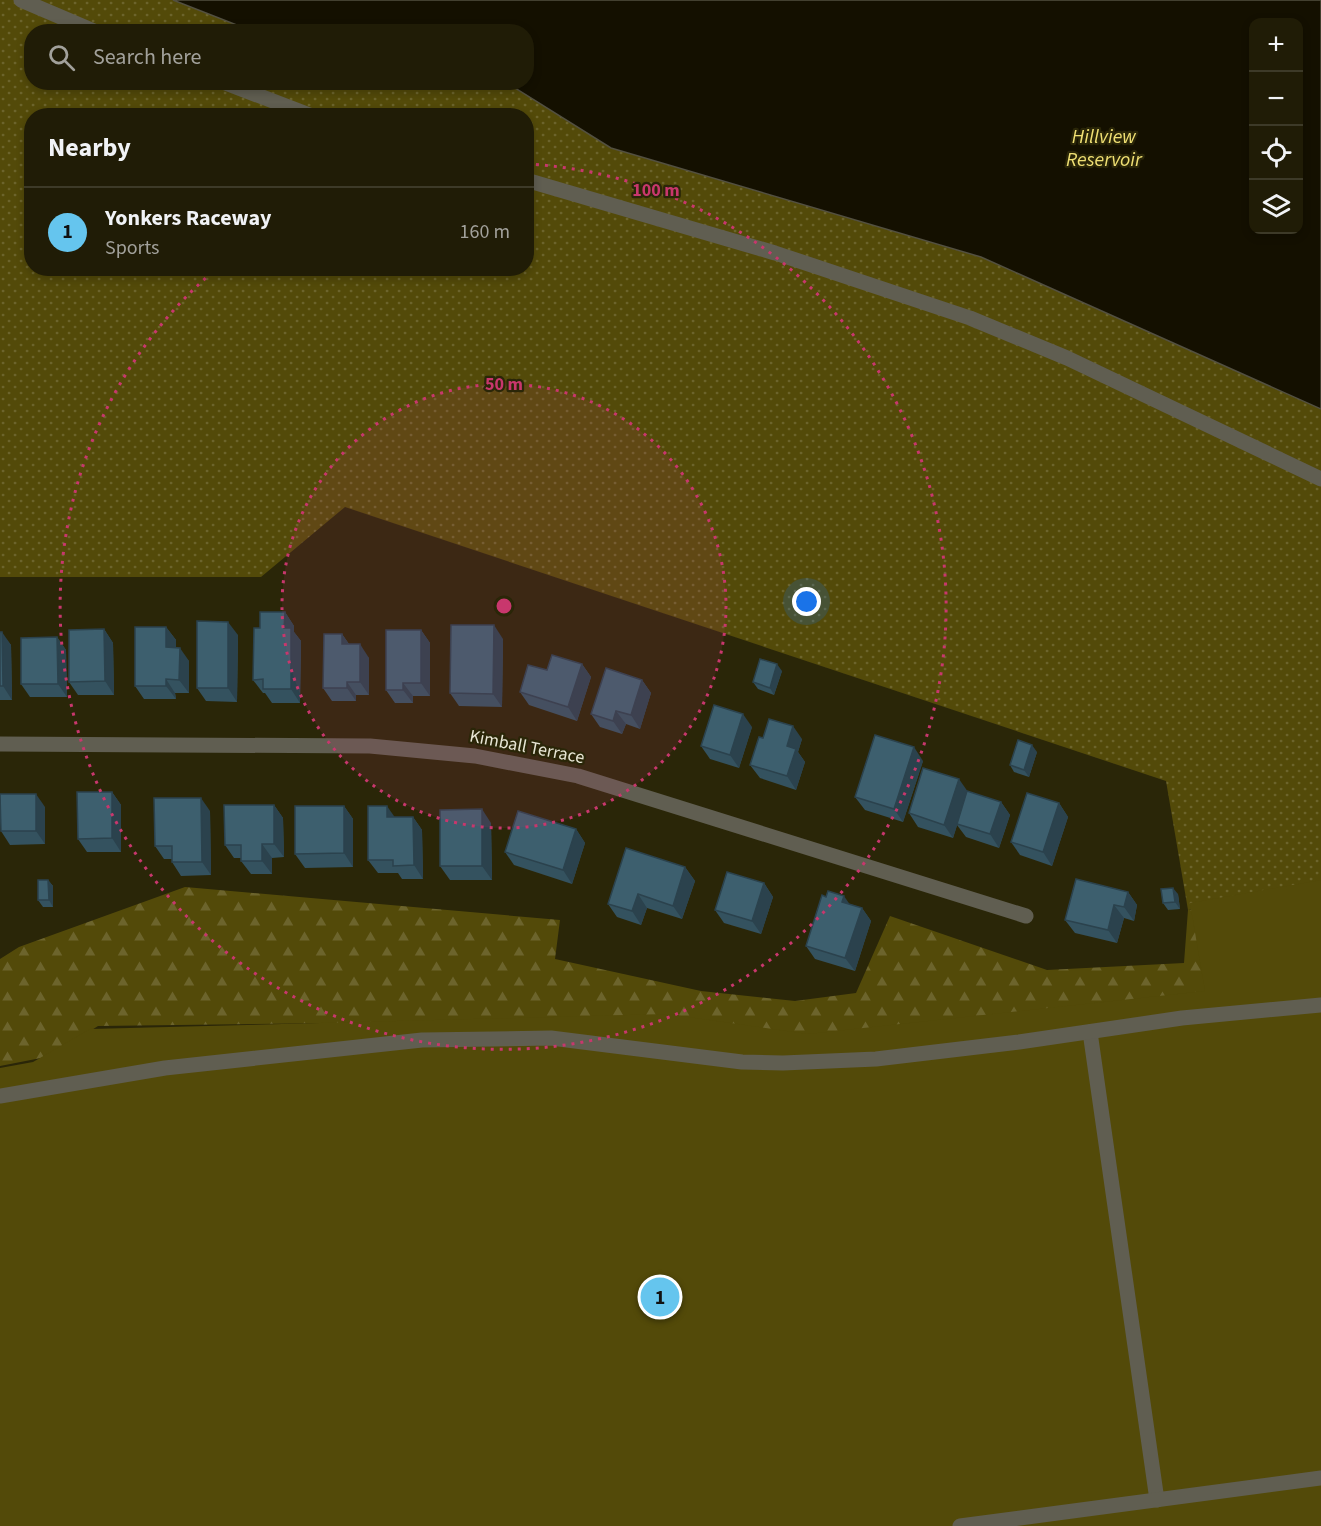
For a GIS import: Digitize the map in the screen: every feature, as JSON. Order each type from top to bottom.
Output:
[{"type":"street","points":[[21,0],[77,24]]},
{"type":"street","points":[[244,90],[291,108]]},
{"type":"street","points":[[534,182],[776,253],[970,318],[1067,358],[1321,480]]},
{"type":"street","name":"Kimball Terrace","points":[[0,744],[370,746],[475,756],[578,776],[1026,916]]},
{"type":"street","points":[[0,1096],[165,1068],[422,1040],[551,1038],[742,1062],[783,1063],[876,1059],[1019,1042],[1182,1018],[1321,1005]]},
{"type":"street","points":[[1090,1032],[1157,1500]]},
{"type":"street","points":[[960,1526],[1321,1478]]},
{"type":"green space","points":[[0,0],[173,0],[234,24],[24,24],[24,90],[518,90],[611,148],[981,257],[1321,409],[1321,885],[1188,910],[1166,781],[345,507],[261,577],[0,577]]},
{"type":"green space","points":[[1321,880],[1321,1526],[0,1526],[0,1068],[33,1062],[90,1029],[667,1014],[808,1034],[1205,991],[1190,903]]},
{"type":"green space","points":[[1321,885],[1207,996],[813,1038],[680,1019],[98,1026],[51,1056],[0,1066],[0,959],[19,947],[185,887],[560,920],[555,959],[701,991],[795,1001],[856,993],[890,916],[1047,970],[1184,963],[1188,910]]},
{"type":"water","name":"Hillview Reservoir","points":[[173,0],[1321,0],[1321,409],[981,257],[611,148],[518,90],[534,90],[534,24],[234,24]]},
{"type":"building","points":[[260,612],[285,612],[284,628],[291,628],[291,689],[263,689],[263,679],[253,680],[254,628],[260,628]]},
{"type":"building","points":[[197,621],[228,622],[228,688],[197,688]]},
{"type":"building","points":[[451,625],[494,625],[493,694],[450,693]]},
{"type":"building","points":[[135,627],[166,627],[166,647],[180,648],[179,680],[166,679],[166,686],[135,686]]},
{"type":"building","points":[[104,629],[105,681],[69,682],[69,630]]},
{"type":"building","points":[[386,630],[421,630],[421,683],[403,683],[403,690],[386,690]]},
{"type":"building","points":[[0,632],[2,632],[3,686],[0,686]]},
{"type":"building","points":[[324,634],[342,634],[342,644],[360,644],[360,682],[347,682],[347,688],[323,688]]},
{"type":"building","points":[[57,637],[58,684],[21,684],[21,638]]},
{"type":"building","points":[[552,655],[582,664],[568,707],[520,692],[528,665],[547,670]]},
{"type":"building","points":[[760,659],[777,664],[770,688],[753,682]]},
{"type":"building","points":[[606,668],[642,680],[631,715],[616,711],[613,721],[591,714]]},
{"type":"building","points":[[714,705],[743,714],[730,755],[701,746]]},
{"type":"building","points":[[769,719],[793,726],[787,746],[796,749],[787,776],[750,765],[759,737],[763,738]]},
{"type":"building","points":[[875,735],[914,747],[894,809],[855,797]]},
{"type":"building","points":[[1018,740],[1032,745],[1024,770],[1010,765]]},
{"type":"building","points":[[923,768],[959,779],[944,825],[909,813]]},
{"type":"building","points":[[967,791],[1001,802],[990,834],[957,824]]},
{"type":"building","points":[[77,792],[112,792],[112,838],[78,839]]},
{"type":"building","points":[[1027,793],[1059,803],[1043,852],[1011,842]]},
{"type":"building","points":[[0,794],[36,794],[36,831],[1,831]]},
{"type":"building","points":[[154,798],[201,798],[202,862],[172,862],[172,846],[155,846]]},
{"type":"building","points":[[224,805],[274,805],[274,844],[262,844],[262,861],[241,861],[241,845],[225,845]]},
{"type":"building","points":[[295,806],[344,806],[344,853],[295,854]]},
{"type":"building","points":[[368,806],[387,806],[387,817],[413,817],[414,865],[393,866],[393,860],[368,860]]},
{"type":"building","points":[[482,809],[482,866],[440,866],[440,810]]},
{"type":"building","points":[[518,811],[576,829],[563,870],[505,852]]},
{"type":"building","points":[[626,848],[685,867],[673,906],[638,894],[632,911],[608,904]]},
{"type":"building","points":[[727,872],[764,883],[752,921],[715,910]]},
{"type":"building","points":[[1076,879],[1128,892],[1124,907],[1114,905],[1108,930],[1065,920]]},
{"type":"building","points":[[38,880],[48,880],[49,900],[38,900]]},
{"type":"building","points":[[1173,888],[1175,902],[1163,903],[1161,889]]},
{"type":"building","points":[[828,891],[844,896],[842,902],[862,908],[845,958],[806,946],[822,895],[826,897]]},
{"type":"place","name":"Yonkers Raceway","points":[[660,1297]]}]
